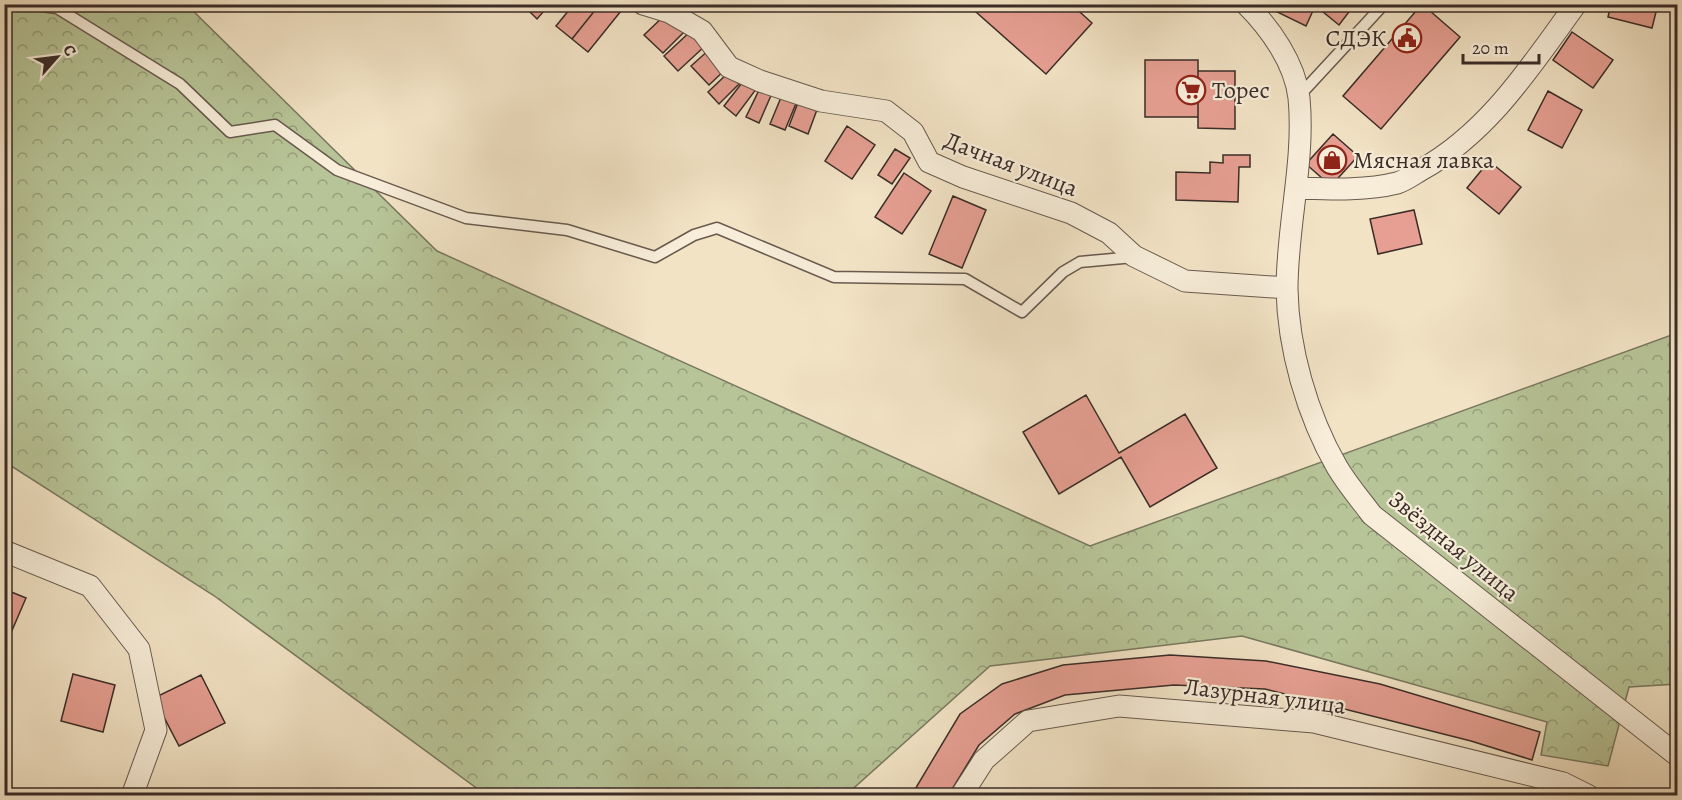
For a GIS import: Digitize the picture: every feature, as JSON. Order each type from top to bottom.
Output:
[{"type":"street","name":"Дачная улица","points":[[643,4],[669,12],[702,31],[729,67],[760,81],[821,101],[886,111],[913,132],[929,162],[963,177],[1071,213],[1109,233],[1134,256],[1185,281],[1287,288]]},
{"type":"street","name":"Звёздная улица","points":[[1246,4],[1266,24],[1286,59],[1299,96],[1297,188],[1287,288],[1292,335],[1312,415],[1337,468],[1372,515],[1677,756]]},
{"type":"street","points":[[1297,188],[1342,189],[1399,183],[1447,155],[1488,119],[1520,83],[1576,4]]},
{"type":"street","points":[[4,551],[90,586],[139,649],[156,730],[132,795]]},
{"type":"street","name":"Лазурная улица","points":[[961,795],[984,760],[1028,721],[1119,706],[1314,723],[1563,783],[1589,795]]},
{"type":"lane","points":[[26,4],[57,8],[180,84],[230,132],[275,125],[337,170],[466,218],[567,230],[655,256],[694,235],[717,228],[834,277],[965,279],[1022,312],[1063,272],[1080,262],[1134,256]]},
{"type":"lane","points":[[1299,96],[1384,4]]},
{"type":"green space","points":[[4,5],[187,5],[437,251],[1090,546],[1677,333],[1677,684],[1629,687],[1608,766],[1541,755],[1547,722],[1242,636],[990,666],[846,795],[486,795],[213,595],[5,462]]},
{"type":"building","points":[[522,4],[550,4],[537,19]]},
{"type":"building","points":[[574,4],[600,4],[572,39],[556,26]]},
{"type":"building","points":[[600,4],[614,4],[621,11],[588,52],[572,39]]},
{"type":"building","points":[[967,4],[1071,4],[1092,23],[1046,74]]},
{"type":"building","points":[[1273,4],[1316,4],[1306,26],[1271,9]]},
{"type":"building","points":[[1327,4],[1355,4],[1339,25],[1322,11]]},
{"type":"building","points":[[1422,4],[1460,37],[1381,129],[1343,96]]},
{"type":"building","points":[[1611,4],[1658,4],[1652,28],[1608,17]]},
{"type":"building","points":[[666,14],[684,32],[663,53],[644,35]]},
{"type":"building","points":[[692,30],[706,45],[678,71],[664,56]]},
{"type":"building","points":[[1572,32],[1613,60],[1593,88],[1553,60]]},
{"type":"building","points":[[710,49],[727,68],[709,85],[691,66]]},
{"type":"building","points":[[1145,60],[1198,60],[1198,117],[1145,117]]},
{"type":"building","points":[[1198,71],[1235,71],[1235,129],[1198,128]]},
{"type":"building","points":[[728,73],[739,84],[719,104],[708,92]]},
{"type":"building","points":[[745,79],[757,88],[736,116],[724,106]]},
{"type":"building","points":[[761,86],[773,91],[759,123],[746,117]]},
{"type":"building","points":[[1548,91],[1582,110],[1562,148],[1528,130]]},
{"type":"building","points":[[782,95],[797,101],[785,130],[770,124]]},
{"type":"building","points":[[799,100],[818,107],[808,134],[789,126]]},
{"type":"building","points":[[847,126],[875,145],[852,179],[825,161]]},
{"type":"building","name":"Мясная лавка","points":[[1333,134],[1358,156],[1331,186],[1306,164]]},
{"type":"building","points":[[895,149],[910,158],[892,184],[878,175]]},
{"type":"building","points":[[1223,155],[1250,155],[1250,167],[1239,167],[1238,202],[1176,200],[1176,172],[1210,173],[1210,162],[1223,163]]},
{"type":"building","points":[[1489,161],[1521,187],[1499,214],[1467,188]]},
{"type":"building","points":[[904,173],[931,191],[902,234],[875,217]]},
{"type":"building","points":[[953,196],[986,210],[962,268],[929,254]]},
{"type":"building","points":[[1414,210],[1422,244],[1378,254],[1370,219]]},
{"type":"building","points":[[1086,395],[1119,453],[1185,414],[1217,468],[1150,507],[1121,457],[1059,494],[1023,432]]},
{"type":"building","points":[[4,589],[26,598],[7,642],[4,641]]},
{"type":"building","points":[[1170,655],[1266,661],[1380,684],[1540,732],[1532,760],[1471,741],[1265,689],[1174,685],[1065,695],[1015,714],[979,745],[948,796],[911,796],[960,714],[1002,684],[1063,665]]},
{"type":"building","points":[[73,674],[115,685],[103,732],[61,721]]},
{"type":"building","points":[[201,675],[225,723],[179,746],[154,698]]},
{"type":"place","name":"СДЭК","points":[[1407,38]]},
{"type":"place","name":"Торес","points":[[1191,90]]},
{"type":"place","name":"Мясная лавка","points":[[1332,160]]}]
